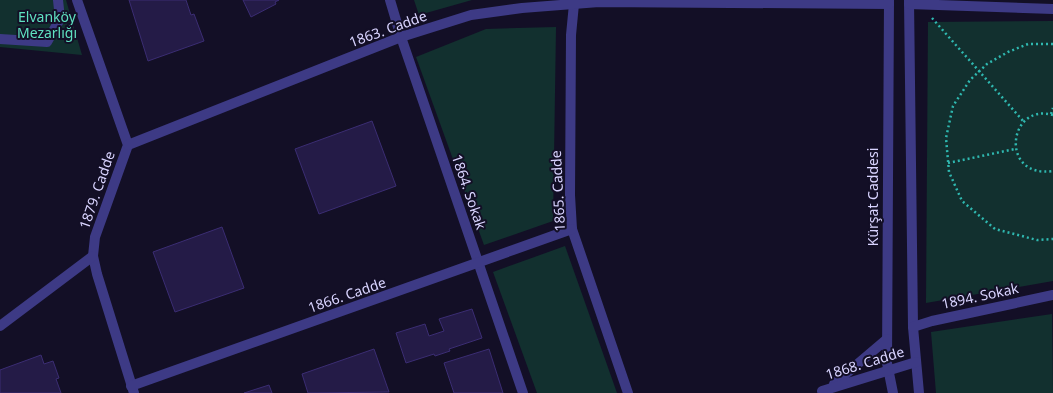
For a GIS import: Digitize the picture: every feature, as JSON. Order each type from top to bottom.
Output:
[{"type":"street","points":[[0,39],[47,42],[60,19],[58,0]]},
{"type":"street","name":"1879. Cadde","points":[[77,0],[128,145],[95,237],[93,256],[97,274],[132,389]]},
{"type":"street","name":"1864. Sokak","points":[[390,0],[401,37],[523,393]]},
{"type":"street","name":"1863. Cadde","points":[[128,145],[401,37],[471,15],[522,8],[599,1],[889,2]]},
{"type":"street","name":"Kürşat Caddesi","points":[[889,2],[887,339],[888,370],[893,393]]},
{"type":"street","points":[[909,393],[919,391],[913,327],[909,2],[920,4],[1040,4],[1053,9]]},
{"type":"street","name":"1865. Cadde","points":[[574,4],[571,43],[570,195],[572,229],[628,393]]},
{"type":"street","name":"1866. Cadde","points":[[132,389],[572,229]]},
{"type":"street","points":[[0,326],[93,256]]},
{"type":"street","name":"1894. Sokak","points":[[913,327],[932,321],[1053,295]]},
{"type":"street","name":"1868. Cadde","points":[[820,392],[842,379],[887,339]]},
{"type":"street","name":"1868. Cadde","points":[[820,392],[916,362]]},
{"type":"path","points":[[920,4],[978,72],[1024,122]]},
{"type":"path","points":[[1053,44],[1028,44],[1008,52],[987,64],[970,80],[953,106],[946,138],[949,172],[962,201],[995,230],[1037,240],[1053,239]]},
{"type":"path","points":[[1053,108],[1052,115],[1041,113],[1032,116],[1024,122],[1018,130],[1015,139],[1015,149],[1019,158],[1026,166],[1039,171],[1053,171]]},
{"type":"path","points":[[948,163],[1015,149]]},
{"type":"green space","name":"Elvanköy Mezarlığı","points":[[0,0],[66,0],[82,55],[0,47]]},
{"type":"green space","points":[[414,0],[472,0],[419,15]]},
{"type":"green space","points":[[1053,21],[1053,281],[926,303],[928,22]]},
{"type":"green space","points":[[556,27],[553,221],[484,245],[416,57],[486,29]]},
{"type":"green space","points":[[565,246],[617,393],[537,393],[493,272]]},
{"type":"green space","points":[[1052,314],[1053,393],[936,393],[931,332]]},
{"type":"building","points":[[129,0],[186,0],[191,15],[194,14],[204,41],[148,61]]},
{"type":"building","points":[[243,0],[279,0],[275,2],[276,4],[251,17]]},
{"type":"building","points":[[372,121],[396,186],[319,214],[295,149]]},
{"type":"building","points":[[222,227],[244,288],[175,312],[153,252]]},
{"type":"building","points":[[472,309],[482,338],[449,349],[450,351],[435,356],[434,354],[406,363],[396,333],[425,324],[429,336],[444,331],[439,319]]},
{"type":"building","points":[[374,349],[389,392],[308,393],[302,374]]},
{"type":"building","points":[[489,349],[503,393],[454,393],[444,363]]},
{"type":"building","points":[[41,355],[44,364],[53,361],[59,378],[56,379],[61,393],[0,393],[0,370]]},
{"type":"building","points":[[269,385],[272,393],[244,393]]}]
